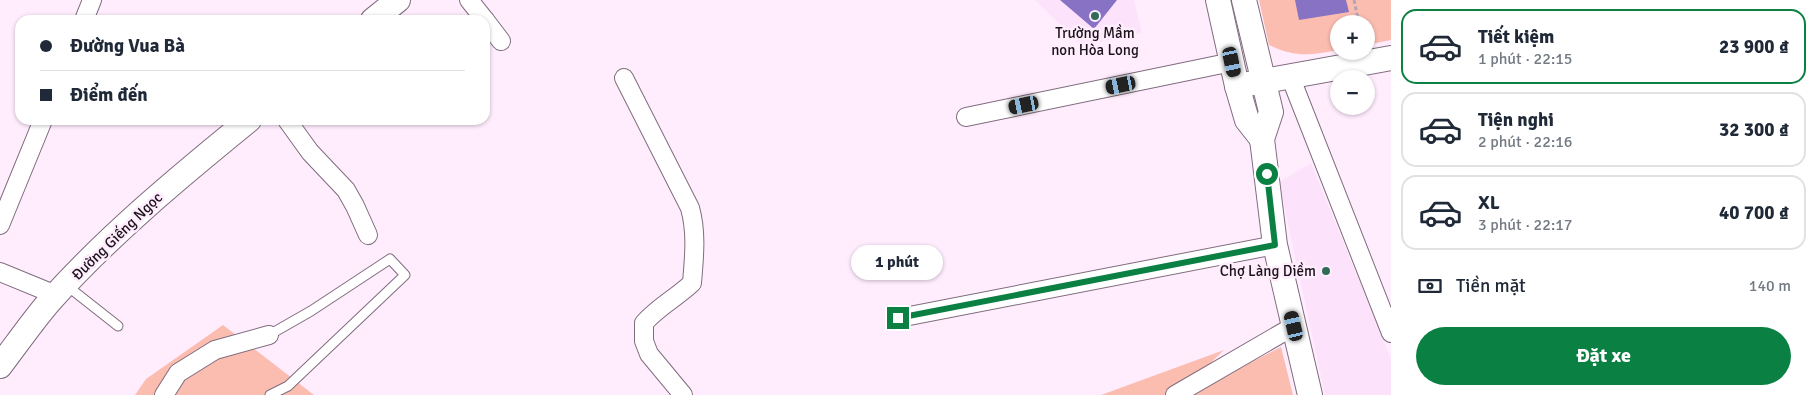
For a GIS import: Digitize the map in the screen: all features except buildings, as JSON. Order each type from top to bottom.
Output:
[{"type":"main road","points":[[379,15],[398,0]]},
{"type":"main road","points":[[1218,0],[1237,86],[1247,120],[1262,139]]},
{"type":"main road","points":[[1244,0],[1271,112],[1262,139],[1275,245],[1310,395]]},
{"type":"main road","points":[[1237,86],[1391,58]]},
{"type":"main road","name":"Đường Giếng Ngọc","points":[[0,366],[61,290],[126,224],[243,125]]},
{"type":"street","points":[[86,15],[92,0]]},
{"type":"street","points":[[469,0],[481,15]]},
{"type":"street","points":[[490,27],[501,41]]},
{"type":"street","points":[[966,117],[1232,62]]},
{"type":"street","points":[[1290,76],[1391,333]]},
{"type":"street","points":[[624,78],[690,208],[694,222],[695,245],[692,283],[677,297],[655,310],[644,323],[644,340],[649,354],[683,395]]},
{"type":"street","points":[[0,225],[41,125]]},
{"type":"street","points":[[291,125],[310,152],[346,190],[356,206],[368,235]]},
{"type":"street","points":[[898,318],[1275,245]]},
{"type":"street","points":[[0,272],[61,290]]},
{"type":"street","points":[[1175,395],[1294,326]]},
{"type":"street","points":[[164,395],[178,373],[215,350],[269,335]]},
{"type":"lane","points":[[269,335],[311,311],[390,259],[405,275],[288,386],[270,395]]},
{"type":"lane","points":[[61,290],[118,326]]},
{"type":"path","points":[[1354,0],[1356,15]]},
{"type":"shaded area","name":"Trường Mầm non Hòa Long","points":[[1035,0],[1134,0],[1142,33],[1082,46]]},
{"type":"shaded area","points":[[1259,0],[1391,0],[1391,40],[1375,43],[1375,15],[1330,15],[1330,51],[1296,54],[1269,45]]},
{"type":"shaded area","name":"Chợ Làng Diềm","points":[[1311,163],[1391,359],[1391,395],[1325,395],[1279,182]]},
{"type":"shaded area","points":[[223,325],[314,395],[135,395],[146,379]]},
{"type":"shaded area","points":[[1281,347],[1293,395],[1187,395]]},
{"type":"shaded area","points":[[1224,350],[1177,395],[1101,395]]},
{"type":"place","name":"Trường Mầm non Hòa Long","points":[[1095,16]]},
{"type":"place","name":"Chợ Làng Diềm","points":[[1326,271]]},
{"type":"route","points":[[898,318],[1275,245],[1267,174]]}]
